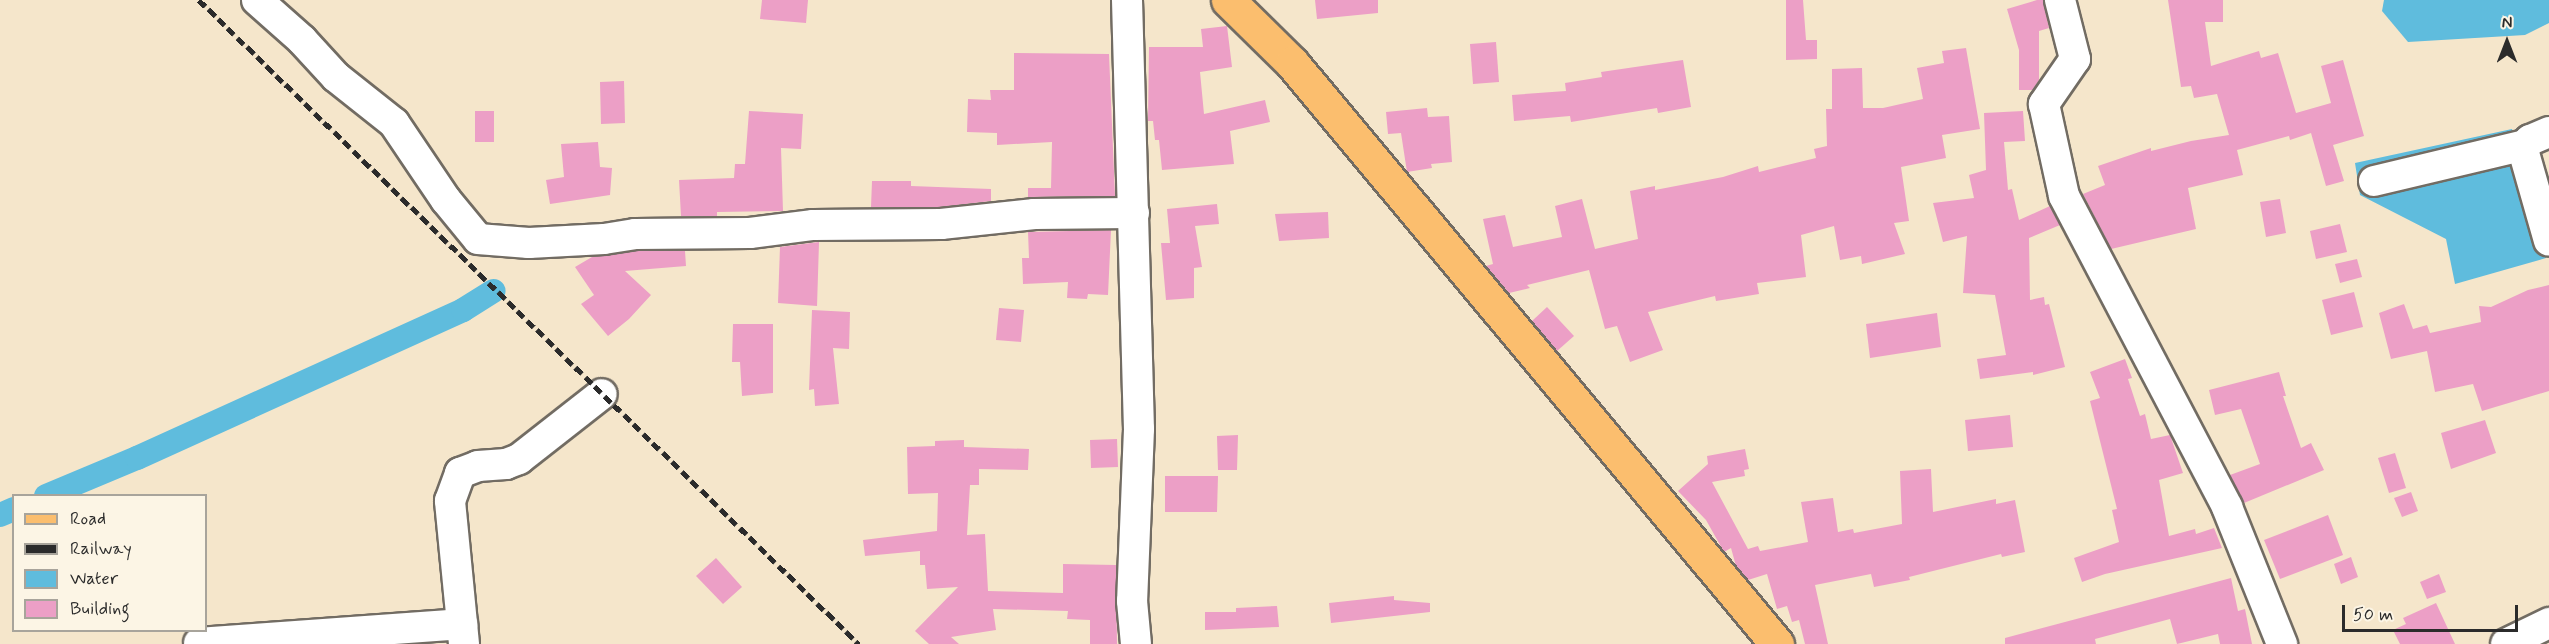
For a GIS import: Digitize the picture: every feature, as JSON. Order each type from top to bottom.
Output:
[{"type":"main road","points":[[1228,0],[1292,63],[1777,644]]},
{"type":"street","points":[[257,0],[302,40],[336,76],[394,123],[446,200],[478,239],[529,243],[604,239],[635,234],[750,233],[813,225],[941,224],[1034,214],[1134,213]]},
{"type":"street","points":[[1127,0],[1139,429],[1132,601],[1136,644]]},
{"type":"street","points":[[2060,0],[2075,59],[2044,104],[2064,196],[2227,507],[2282,644]]},
{"type":"street","points":[[2374,182],[2537,139]]},
{"type":"street","points":[[2537,139],[2524,153],[2549,241]]},
{"type":"street","points":[[199,643],[463,634],[450,501],[460,473],[478,466],[506,464],[519,459],[602,394]]},
{"type":"street","points":[[2506,644],[2549,623]]},
{"type":"water","points":[[2384,0],[2549,0],[2549,23],[2525,35],[2408,42],[2382,11]]},
{"type":"water","points":[[2512,129],[2546,258],[2455,284],[2446,239],[2360,195],[2355,163]]},
{"type":"building","points":[[762,0],[808,0],[806,23],[760,19]]},
{"type":"building","points":[[1315,0],[1378,0],[1378,13],[1317,19]]},
{"type":"building","points":[[1786,0],[1803,0],[1806,40],[1817,40],[1817,59],[1786,60]]},
{"type":"building","points":[[2043,0],[2049,28],[2039,31],[2039,80],[2033,90],[2019,90],[2019,50],[2007,9]]},
{"type":"building","points":[[2168,0],[2223,0],[2223,22],[2205,22],[2211,66],[2259,51],[2261,58],[2278,53],[2296,113],[2331,103],[2321,66],[2343,60],[2364,136],[2333,145],[2344,181],[2326,186],[2311,133],[2290,140],[2289,136],[2237,150],[2243,175],[2188,188],[2196,229],[2111,249],[2083,194],[2105,185],[2098,166],[2151,148],[2151,151],[2229,135],[2217,94],[2194,98],[2191,86],[2181,87]]},
{"type":"building","points":[[1227,26],[1232,67],[1200,72],[1204,114],[1265,100],[1270,122],[1230,131],[1234,164],[1162,170],[1159,140],[1155,140],[1153,121],[1148,121],[1149,47],[1203,47],[1201,29]]},
{"type":"building","points":[[1496,42],[1499,82],[1473,84],[1470,44]]},
{"type":"building","points":[[1966,48],[1980,129],[1942,135],[1946,158],[1901,167],[1909,221],[1894,223],[1905,254],[1862,264],[1861,256],[1840,260],[1834,226],[1801,235],[1806,277],[1757,283],[1759,294],[1716,301],[1715,296],[1648,312],[1663,350],[1630,362],[1617,326],[1605,329],[1589,270],[1527,285],[1530,288],[1509,293],[1486,266],[1493,264],[1483,219],[1505,215],[1513,247],[1562,237],[1555,206],[1582,199],[1595,249],[1638,239],[1630,191],[1655,186],[1655,190],[1723,177],[1758,166],[1759,172],[1816,158],[1814,149],[1827,146],[1826,109],[1832,109],[1832,69],[1862,68],[1863,108],[1883,108],[1923,99],[1917,68],[1944,63],[1942,51]]},
{"type":"building","points":[[1014,53],[1109,54],[1115,196],[1028,197],[1028,188],[1051,188],[1052,142],[997,145],[997,133],[967,132],[968,99],[991,100],[990,90],[1014,90]]},
{"type":"building","points":[[1683,60],[1691,107],[1658,113],[1657,108],[1571,122],[1570,116],[1514,121],[1512,95],[1566,91],[1565,83],[1602,77],[1601,72]]},
{"type":"building","points":[[624,81],[625,123],[601,124],[600,82]]},
{"type":"building","points":[[1427,108],[1428,117],[1449,116],[1452,162],[1431,164],[1432,168],[1407,172],[1401,133],[1388,134],[1386,112]]},
{"type":"building","points":[[475,111],[494,111],[494,142],[475,142]]},
{"type":"building","points":[[749,111],[803,114],[801,149],[781,148],[783,211],[717,212],[717,216],[681,216],[679,180],[734,178],[735,164],[745,164]]},
{"type":"building","points":[[2023,111],[2025,141],[2004,142],[2008,190],[2012,189],[2019,220],[2050,206],[2060,225],[2029,238],[2030,300],[2044,297],[2045,305],[2049,304],[2065,367],[2033,375],[2033,372],[1980,379],[1977,359],[2006,355],[1995,295],[1963,293],[1967,236],[1943,242],[1933,203],[1974,198],[1969,175],[1986,170],[1984,113]]},
{"type":"building","points":[[598,142],[600,167],[612,168],[610,195],[550,204],[546,180],[564,177],[561,144]]},
{"type":"building","points":[[872,181],[911,181],[911,186],[991,189],[991,201],[940,207],[871,207]]},
{"type":"building","points":[[2280,199],[2286,233],[2266,237],[2260,202]]},
{"type":"building","points":[[1217,204],[1219,224],[1195,226],[1202,267],[1194,268],[1194,298],[1166,300],[1161,243],[1170,243],[1167,209]]},
{"type":"building","points":[[1328,212],[1329,238],[1279,241],[1275,214]]},
{"type":"building","points":[[2340,224],[2347,252],[2316,259],[2310,231]]},
{"type":"building","points":[[1111,230],[1108,295],[1088,294],[1087,299],[1067,298],[1068,282],[1023,284],[1022,258],[1029,258],[1028,232]]},
{"type":"building","points":[[819,242],[817,306],[778,303],[780,247]]},
{"type":"building","points":[[636,251],[685,251],[686,266],[625,271],[651,295],[629,319],[608,336],[581,304],[594,295],[575,267],[592,257]]},
{"type":"building","points":[[2357,259],[2362,277],[2340,283],[2335,264]]},
{"type":"building","points":[[2549,285],[2549,391],[2482,411],[2473,384],[2435,392],[2427,351],[2391,359],[2379,313],[2404,304],[2413,329],[2427,325],[2430,333],[2481,322],[2479,306],[2491,307],[2528,290]]},
{"type":"building","points":[[2354,292],[2363,327],[2331,335],[2322,300]]},
{"type":"building","points":[[1547,307],[1574,336],[1557,351],[1532,321]]},
{"type":"building","points":[[999,308],[1024,310],[1021,342],[996,340]]},
{"type":"building","points":[[812,310],[850,312],[849,349],[833,348],[839,404],[815,406],[814,389],[809,390]]},
{"type":"building","points":[[1937,313],[1941,347],[1870,358],[1866,324]]},
{"type":"building","points":[[733,324],[773,324],[773,393],[742,396],[740,362],[732,362]]},
{"type":"building","points":[[2125,359],[2132,378],[2128,379],[2140,416],[2145,414],[2151,439],[2170,435],[2183,473],[2159,480],[2169,536],[2195,529],[2196,534],[2214,528],[2222,548],[2105,574],[2082,582],[2074,558],[2119,542],[2112,510],[2117,509],[2090,401],[2100,398],[2090,372]]},
{"type":"building","points":[[2279,372],[2286,396],[2283,396],[2301,448],[2311,443],[2324,470],[2244,503],[2230,475],[2260,464],[2241,409],[2215,415],[2209,390]]},
{"type":"building","points":[[2010,415],[2013,447],[1968,451],[1965,420]]},
{"type":"building","points":[[2485,420],[2496,453],[2451,469],[2441,433]]},
{"type":"building","points":[[1238,435],[1237,470],[1218,470],[1217,436]]},
{"type":"building","points":[[1117,439],[1118,467],[1091,468],[1090,440]]},
{"type":"building","points":[[964,440],[964,447],[1029,449],[1028,470],[979,469],[979,485],[970,485],[967,535],[985,534],[988,591],[1063,593],[1063,564],[1116,565],[1117,644],[1090,644],[1090,620],[1067,619],[1068,611],[993,609],[996,630],[951,637],[959,644],[929,644],[915,631],[958,587],[927,589],[925,565],[920,565],[920,551],[865,556],[863,540],[937,531],[938,493],[908,494],[907,447],[935,446],[935,441]]},
{"type":"building","points":[[1745,449],[1749,469],[1744,470],[1745,476],[1712,482],[1748,549],[1758,546],[1760,551],[1808,542],[1801,502],[1833,498],[1838,532],[1853,529],[1854,533],[1902,524],[1900,471],[1931,469],[1933,512],[1996,499],[1996,504],[2015,500],[2025,552],[2002,557],[2001,554],[1909,577],[1910,580],[1874,587],[1871,574],[1815,585],[1828,644],[1805,644],[1799,620],[1792,622],[1787,606],[1777,609],[1767,574],[1748,580],[1736,566],[1731,548],[1724,552],[1706,520],[1678,491],[1708,464],[1707,456]]},
{"type":"building","points":[[2395,453],[2406,488],[2389,493],[2378,458]]},
{"type":"building","points":[[1165,476],[1218,476],[1217,512],[1165,512]]},
{"type":"building","points":[[2411,492],[2418,511],[2402,517],[2394,498]]},
{"type":"building","points":[[2328,515],[2343,555],[2280,579],[2264,540]]},
{"type":"building","points":[[2351,557],[2358,577],[2341,584],[2334,564]]},
{"type":"building","points":[[716,558],[742,587],[723,604],[696,576]]},
{"type":"building","points":[[2439,574],[2446,592],[2427,599],[2420,582]]},
{"type":"building","points":[[2231,578],[2238,611],[2245,609],[2252,644],[2220,644],[2218,634],[2177,644],[2170,619],[2095,639],[2096,644],[2005,644],[2005,638]]},
{"type":"building","points":[[1394,596],[1394,600],[1430,603],[1430,612],[1331,623],[1329,603]]},
{"type":"building","points":[[2436,603],[2455,644],[2400,644],[2393,630],[2406,624],[2403,618]]},
{"type":"building","points":[[1277,606],[1279,627],[1205,630],[1205,612],[1236,612],[1236,608]]},
{"type":"waterway","points":[[51,494],[137,458],[463,310],[493,291]]},
{"type":"waterway","points":[[0,515],[12,510]]},
{"type":"railway","points":[[199,0],[859,644]]}]
